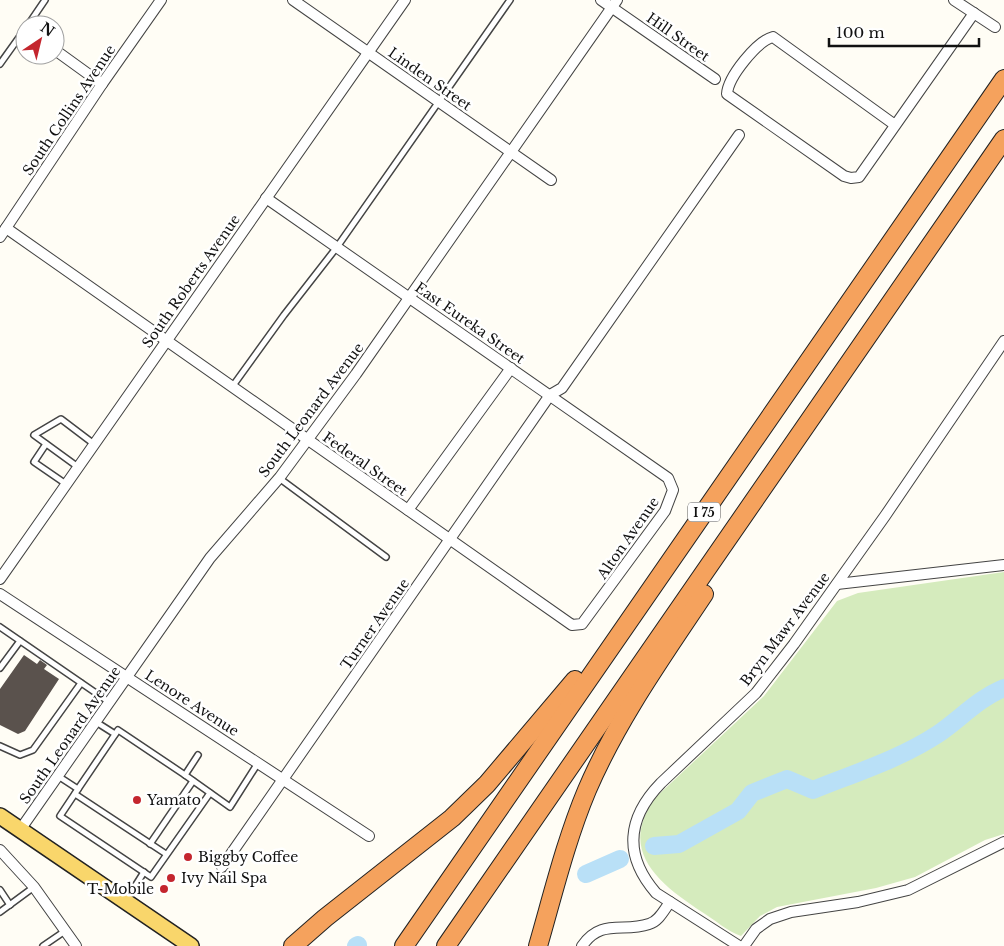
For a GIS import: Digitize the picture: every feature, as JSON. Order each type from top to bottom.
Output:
[{"type":"highway","name":"I 75","points":[[404,946],[1004,79]]},
{"type":"highway","name":"I 75","points":[[446,946],[1004,139]]},
{"type":"highway","points":[[538,946],[578,814],[621,722],[701,598],[963,205],[963,197]]},
{"type":"highway","points":[[293,946],[325,918],[452,818],[487,784],[576,679],[709,491],[737,459],[743,456]]},
{"type":"main road","points":[[2,820],[20,830],[191,946]]},
{"type":"street","name":"South Collins Avenue","points":[[3,233],[102,84],[162,0]]},
{"type":"street","name":"Linden Street","points":[[293,0],[550,180]]},
{"type":"street","name":"South Roberts Avenue","points":[[0,579],[405,0]]},
{"type":"street","name":"Hill Street","points":[[601,0],[614,4],[715,79]]},
{"type":"street","points":[[954,0],[995,27]]},
{"type":"street","name":"South Leonard Avenue","points":[[20,830],[210,558],[279,478],[409,297],[614,4]]},
{"type":"street","points":[[895,125],[773,37],[766,39],[757,47],[728,86],[728,94],[851,178],[859,177],[974,13]]},
{"type":"street","points":[[65,57],[102,84]]},
{"type":"street","name":"Turner Avenue","points":[[222,867],[550,396],[562,388],[739,135]]},
{"type":"street","name":"East Eureka Street","points":[[266,198],[658,470]]},
{"type":"street","name":"Federal Street","points":[[3,233],[166,341],[572,625],[577,626],[587,620]]},
{"type":"street","name":"Bryn Mawr Avenue","points":[[739,946],[670,902],[656,892],[646,881],[638,864],[633,845],[633,828],[639,811],[648,797],[661,783],[756,693],[837,584],[1004,341]]},
{"type":"street","points":[[408,510],[510,368]]},
{"type":"street","name":"Alton Avenue","points":[[587,620],[670,501],[673,490],[671,484],[658,470]]},
{"type":"street","points":[[837,584],[1004,565]]},
{"type":"street","name":"Lenore Avenue","points":[[0,594],[369,836]]},
{"type":"street","points":[[744,946],[756,929],[770,919],[791,912],[858,902],[908,890],[1004,842]]},
{"type":"street","points":[[0,850],[34,887],[76,946]]},
{"type":"street","points":[[582,946],[590,935],[602,929],[649,924],[658,918],[670,902]]},
{"type":"lane","points":[[35,15],[46,0]]},
{"type":"lane","points":[[232,387],[284,315],[337,247],[510,0]]},
{"type":"lane","points":[[0,64],[15,43]]},
{"type":"lane","points":[[78,467],[34,435],[60,420],[94,444]]},
{"type":"lane","points":[[46,444],[34,462],[66,484]]},
{"type":"lane","points":[[279,478],[386,557]]},
{"type":"lane","points":[[0,628],[109,703]]},
{"type":"lane","points":[[0,668],[20,641]]},
{"type":"lane","points":[[0,746],[20,755],[32,750],[81,683]]},
{"type":"lane","points":[[96,722],[114,734]]},
{"type":"lane","points":[[210,793],[151,877],[60,816],[118,730],[185,775],[230,807],[258,763]]},
{"type":"lane","points":[[185,775],[198,755]]},
{"type":"lane","points":[[58,776],[77,792],[166,854]]},
{"type":"lane","points":[[150,844],[193,781]]},
{"type":"lane","points":[[125,902],[144,872]]},
{"type":"lane","points":[[0,912],[34,887]]},
{"type":"lane","points":[[0,890],[10,905]]},
{"type":"lane","points":[[43,946],[65,931]]},
{"type":"green space","points":[[1004,572],[1004,834],[985,840],[915,877],[876,888],[777,907],[760,916],[741,936],[686,901],[658,878],[648,864],[642,850],[640,834],[645,816],[656,797],[764,696],[837,601],[858,593]]},
{"type":"building","points":[[24,655],[37,664],[40,660],[47,665],[44,669],[59,679],[25,731],[18,734],[0,725],[0,689]]},
{"type":"waterway","points":[[654,846],[679,844],[738,811],[752,793],[787,779],[813,790],[893,758],[938,734],[978,703],[1004,688]]},
{"type":"waterway","points":[[586,874],[620,859]]},
{"type":"place","name":"Yamato","points":[[137,800]]},
{"type":"place","name":"Biggby Coffee","points":[[188,857]]},
{"type":"place","name":"Ivy Nail Spa","points":[[171,878]]},
{"type":"place","name":"T-Mobile","points":[[164,889]]}]
